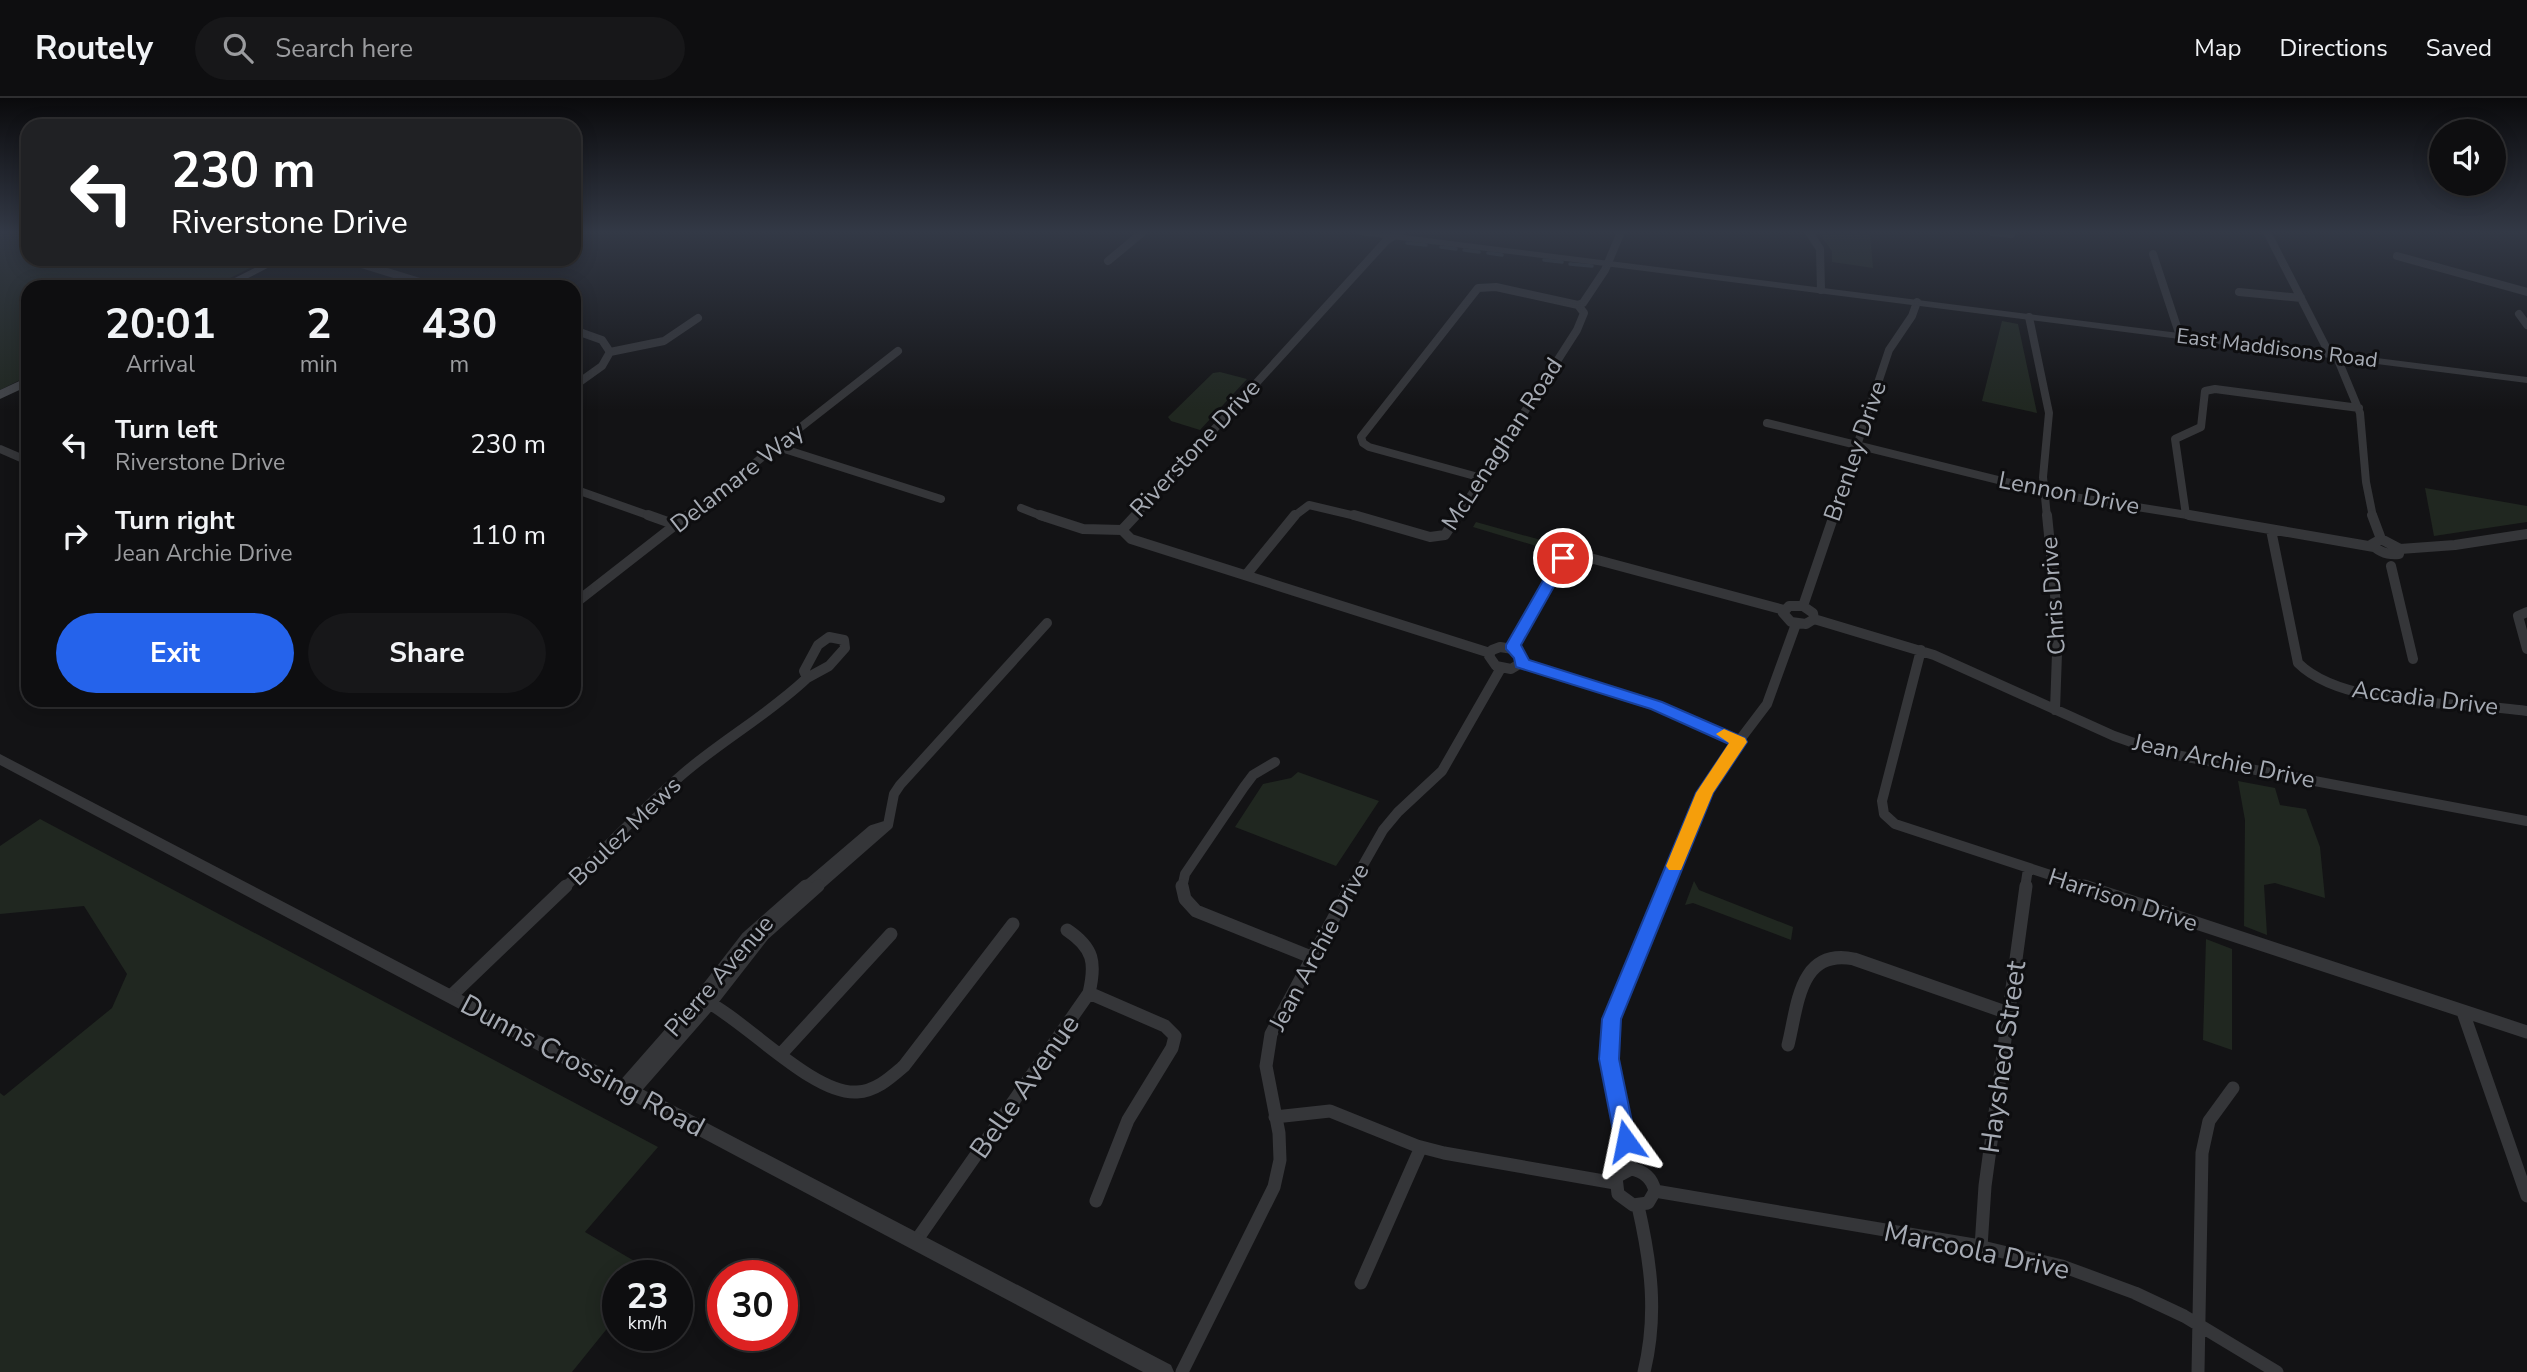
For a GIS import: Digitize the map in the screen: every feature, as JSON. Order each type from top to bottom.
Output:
[{"type":"main road","points":[[0,395],[21,384]]},
{"type":"street","name":"Riverstone Drive","points":[[1343,291],[1122,530],[1131,539],[1490,653]]},
{"type":"street","points":[[1475,291],[1361,436],[1363,443],[1369,447],[1482,478]]},
{"type":"street","points":[[1516,291],[1578,305]]},
{"type":"street","name":"McLenaghan Road","points":[[1246,575],[1305,506],[1326,507],[1424,536],[1440,537],[1448,532],[1579,327],[1584,313],[1578,305],[1590,291]]},
{"type":"street","name":"East Maddisons Road","points":[[1833,291],[2527,380]]},
{"type":"street","points":[[2165,291],[2180,336]]},
{"type":"street","points":[[2297,291],[2356,397],[2364,478],[2378,543]]},
{"type":"street","points":[[2239,292],[2301,299]]},
{"type":"street","name":"Brenley Drive","points":[[1802,606],[1891,344],[1910,323],[1917,302]]},
{"type":"street","points":[[2519,314],[2527,325]]},
{"type":"street","points":[[610,352],[652,345],[698,317]]},
{"type":"street","name":"Chris Drive","points":[[2029,317],[2049,413],[2043,457],[2043,491],[2058,625],[2055,710]]},
{"type":"street","points":[[581,332],[602,340],[610,352]]},
{"type":"street","name":"Delamare Way","points":[[581,599],[898,351]]},
{"type":"street","points":[[581,381],[603,366],[610,352]]},
{"type":"street","points":[[2186,515],[2175,439],[2202,427],[2205,391],[2215,389],[2359,408]]},
{"type":"street","name":"Lennon Drive","points":[[1767,423],[2043,491],[2350,545],[2378,543],[2389,555],[2399,554],[2400,549],[2455,545],[2527,534]]},
{"type":"street","points":[[778,447],[941,499]]},
{"type":"street","points":[[0,449],[21,458]]},
{"type":"street","points":[[581,491],[676,525]]},
{"type":"street","points":[[1021,509],[1078,528],[1102,532],[1122,530]]},
{"type":"street","name":"Accadia Drive","points":[[2271,530],[2298,663],[2302,670],[2317,681],[2336,688],[2425,702],[2488,705],[2527,711]]},
{"type":"street","points":[[1513,649],[1559,561],[1575,554],[1784,610]]},
{"type":"street","points":[[2391,566],[2413,659]]},
{"type":"street","points":[[1788,606],[1802,606],[1811,610],[1814,619],[1810,623],[1796,624],[1784,616],[1784,610],[1788,606]]},
{"type":"street","points":[[2527,612],[2518,617],[2518,622],[2527,649]]},
{"type":"street","name":"Jean Archie Drive","points":[[1814,619],[1921,650],[2138,745],[2183,757],[2527,821]]},
{"type":"street","name":"Pierre Avenue","points":[[629,1088],[763,935],[888,825],[894,794],[900,785],[1047,623]]},
{"type":"street","points":[[1631,1168],[1609,1059],[1611,1019],[1704,793],[1720,766],[1767,704],[1796,624]]},
{"type":"street","points":[[1521,663],[1520,654],[1513,649],[1500,647],[1490,653],[1492,663],[1501,668],[1511,669],[1521,663],[1656,706],[1739,742]]},
{"type":"street","name":"Harrison Drive","points":[[1921,650],[1882,801],[1884,814],[1903,828],[2527,1032]]},
{"type":"street","name":"Jean Archie Drive","points":[[1182,1372],[1274,1187],[1279,1160],[1275,1117],[1267,1085],[1266,1052],[1284,1006],[1383,830],[1398,812],[1442,771],[1501,668]]},
{"type":"street","name":"Boulez Mews","points":[[453,995],[683,774],[721,743],[779,704],[807,678]]},
{"type":"street","name":"Dunns Crossing Road","points":[[0,759],[453,995],[1164,1372]]},
{"type":"street","points":[[1275,762],[1253,775],[1244,787],[1185,874],[1182,894],[1189,906],[1196,911],[1311,957]]},
{"type":"street","name":"Hayshed Street","points":[[1981,1247],[1984,1186],[2028,869]]},
{"type":"street","points":[[706,1001],[806,1075],[833,1089],[848,1093],[877,1088],[891,1080],[904,1066],[1013,923]]},
{"type":"street","name":"Belle Avenue","points":[[916,1241],[1088,993],[1095,967],[1083,941],[1067,930]]},
{"type":"street","points":[[781,1054],[891,934]]},
{"type":"street","points":[[1788,1045],[1813,967],[1825,958],[1854,959],[2008,1013]]},
{"type":"street","points":[[1088,993],[1166,1027],[1175,1036],[1172,1048],[1128,1120],[1096,1201]]},
{"type":"street","points":[[2463,1012],[2527,1196]]},
{"type":"street","points":[[2198,1372],[2202,1153],[2208,1121],[2233,1088]]},
{"type":"street","points":[[1275,1117],[1329,1111],[1421,1147],[1444,1153],[1615,1183]]},
{"type":"street","points":[[1361,1283],[1421,1147]]},
{"type":"street","points":[[1631,1168],[1648,1175],[1655,1191],[1648,1203],[1638,1206],[1622,1199],[1615,1183],[1620,1173],[1631,1168]]},
{"type":"street","name":"Marcoola Drive","points":[[1655,1191],[1981,1247],[2083,1272],[2198,1323],[2277,1372]]},
{"type":"street","points":[[1638,1206],[1647,1247],[1656,1316],[1644,1372]]},
{"type":"shaded area","points":[[0,291],[21,291],[21,380],[0,390]]},
{"type":"shaded area","points":[[2002,321],[2018,324],[2037,413],[1982,401]]},
{"type":"shaded area","points":[[1220,372],[1247,379],[1200,430],[1171,421],[1168,417],[1213,373]]},
{"type":"shaded area","points":[[2425,488],[2527,506],[2527,522],[2434,536]]},
{"type":"shaded area","points":[[1476,522],[1548,542],[1546,549],[1473,527]]},
{"type":"shaded area","points":[[1298,772],[1379,801],[1336,866],[1235,827],[1263,784],[1291,778]]},
{"type":"shaded area","points":[[2238,781],[2275,788],[2280,805],[2306,809],[2320,847],[2325,898],[2275,883],[2264,885],[2267,935],[2244,926],[2245,820]]},
{"type":"shaded area","points":[[40,819],[658,1147],[585,1232],[633,1260],[602,1260],[602,1335],[572,1372],[0,1372],[0,1093],[4,1096],[112,1008],[127,974],[84,906],[0,914],[0,846]]},
{"type":"shaded area","points":[[1694,881],[1699,890],[1793,927],[1791,940],[1693,903],[1685,905]]},
{"type":"shaded area","points":[[2206,939],[2232,949],[2232,1050],[2203,1040]]},
{"type":"slow traffic","points":[[1675,866],[1704,793],[1739,742],[1724,734]]},
{"type":"route","points":[[1563,558],[1514,645],[1513,649],[1522,657],[1521,663],[1656,706],[1739,742],[1704,793],[1611,1019],[1609,1059],[1626,1141]]}]
